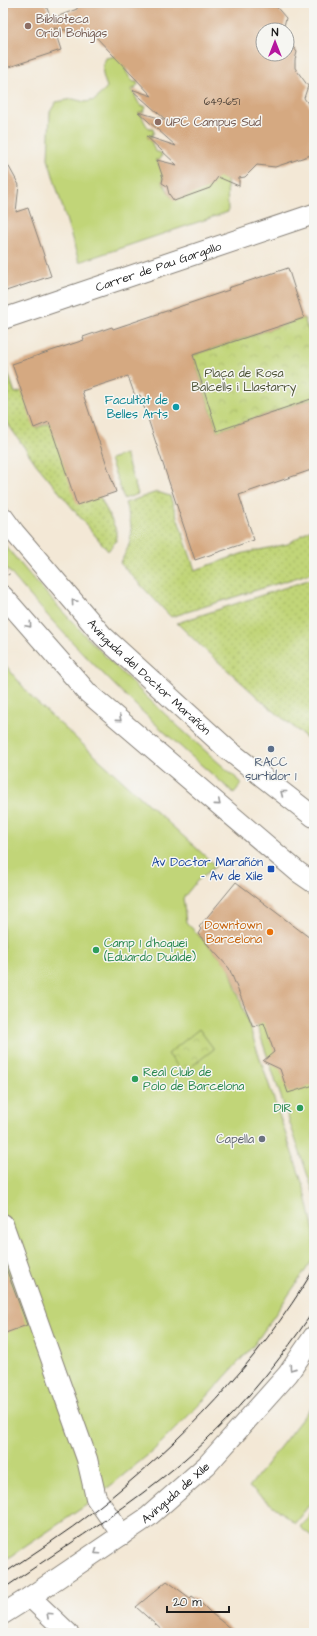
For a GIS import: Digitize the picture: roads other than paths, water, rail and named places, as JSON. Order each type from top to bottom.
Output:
[{"type":"street","name":"Carrer de Pau Gargallo","points":[[3,319],[314,214]]},
{"type":"street","name":"Avinguda del Doctor Marañón","points":[[3,517],[14,532],[104,636],[227,749],[314,816]]},
{"type":"street","points":[[3,596],[88,693],[298,872],[314,883]]},
{"type":"street","points":[[3,1224],[87,1459],[96,1498],[122,1535]]},
{"type":"street","name":"Avinguda de Xile","points":[[3,1614],[148,1517],[207,1465],[288,1374],[314,1336]]},
{"type":"street","points":[[30,1597],[68,1633]]},
{"type":"tram line","points":[[3,1574],[95,1510],[127,1484],[188,1429],[216,1400],[268,1337],[292,1304],[314,1269]]},
{"type":"tram line","points":[[3,1589],[124,1507],[184,1460],[245,1400],[281,1356],[314,1310]]},
{"type":"place","name":"Biblioteca Oriol Bohigas","points":[[28,26]]},
{"type":"place","name":"UPC Campus Sud","points":[[158,122]]},
{"type":"place","name":"Facultat de Belles Arts","points":[[176,407]]},
{"type":"place","name":"RACC surtidor 1","points":[[271,749]]},
{"type":"place","name":"Av Doctor Marañón - Av de Xile","points":[[271,869]]},
{"type":"place","name":"Downtown Barcelona","points":[[270,932]]},
{"type":"place","name":"Camp 1 d'hoquei (Eduardo Dualde)","points":[[96,950]]},
{"type":"place","name":"Real Club de Polo de Barcelona","points":[[135,1079]]},
{"type":"place","name":"DIR","points":[[300,1108]]},
{"type":"place","name":"Capella","points":[[262,1139]]},
{"type":"park label","name":"Plaça de Rosa Balcells i Llastarry","points":[[244,380]]}]
